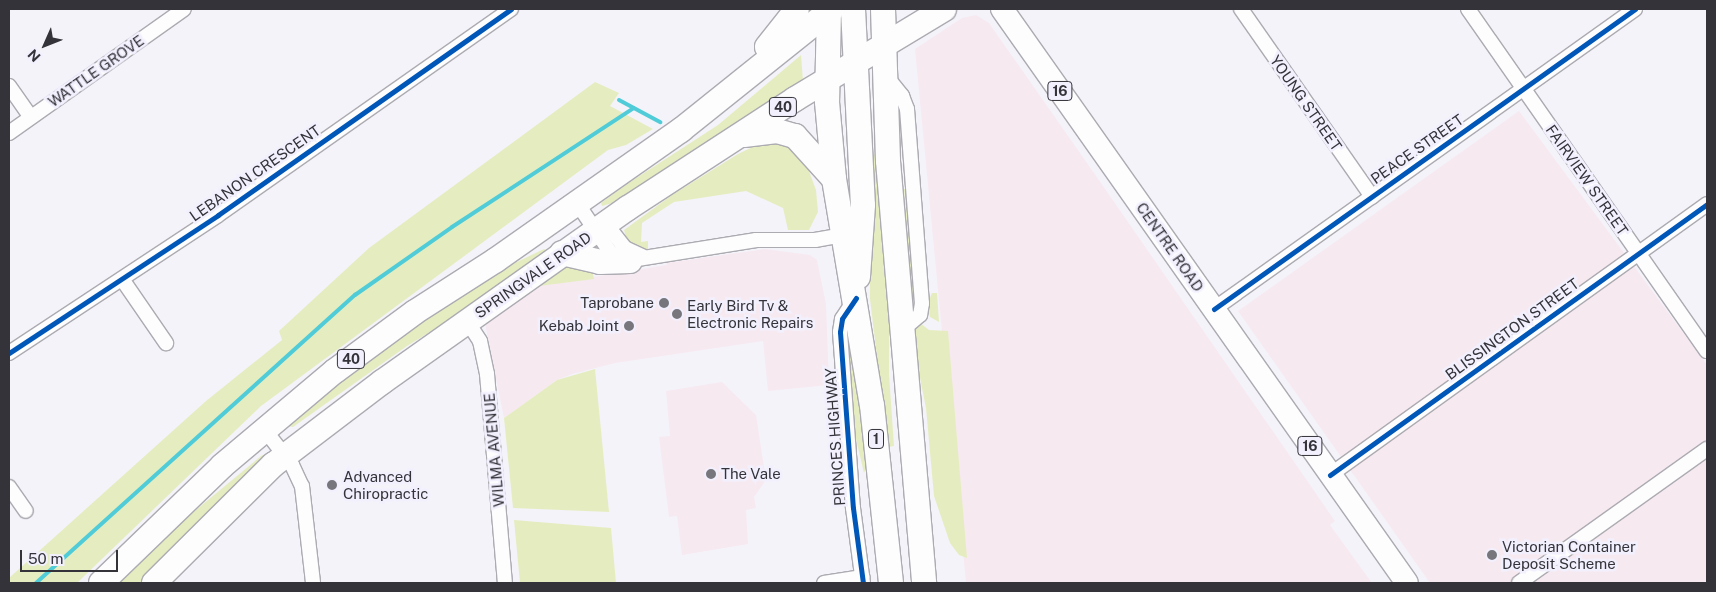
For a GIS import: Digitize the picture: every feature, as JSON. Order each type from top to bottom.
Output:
[{"type":"highway","points":[[883,9],[884,74],[922,579],[891,582]]},
{"type":"highway","name":"SPRINGVALE ROAD","points":[[154,583],[285,455],[467,321],[601,226],[738,136],[944,9]]},
{"type":"highway","name":"PRINCES HIGHWAY","points":[[834,13],[856,62],[863,225],[856,296]]},
{"type":"highway","name":"PRINCES HIGHWAY","points":[[834,13],[828,79],[834,179],[856,296],[872,405],[891,582]]},
{"type":"highway","name":"40","points":[[101,583],[264,429],[382,336],[681,130],[745,76],[834,13]]},
{"type":"highway","points":[[738,136],[772,131],[792,134],[808,147],[834,179]]},
{"type":"highway","points":[[562,253],[600,262],[639,259]]},
{"type":"main road","name":"CENTRE ROAD","points":[[1002,9],[1407,583]]},
{"type":"main road","points":[[1020,34],[1021,9]]},
{"type":"street","name":"WATTLE GROVE","points":[[9,133],[184,9]]},
{"type":"street","name":"LEBANON CRESCENT","points":[[9,353],[122,279],[512,9]]},
{"type":"street","name":"YOUNG STREET","points":[[1241,9],[1372,197]]},
{"type":"street","name":"FAIRVIEW STREET","points":[[1468,9],[1707,351]]},
{"type":"street","name":"PEACE STREET","points":[[1214,309],[1635,9]]},
{"type":"street","points":[[9,86],[31,117]]},
{"type":"street","points":[[577,203],[639,259]]},
{"type":"street","name":"BLISSINGTON STREET","points":[[1330,474],[1707,204]]},
{"type":"street","points":[[601,226],[612,255],[639,259],[756,240],[815,240],[844,235]]},
{"type":"street","points":[[122,279],[166,343]]},
{"type":"street","name":"PRINCES HIGHWAY","points":[[856,296],[842,319],[840,332],[853,508],[863,580]]},
{"type":"street","name":"WILMA AVENUE","points":[[467,321],[480,341],[487,374],[505,583]]},
{"type":"street","points":[[264,429],[285,455],[299,479],[304,496],[313,583]]},
{"type":"street","points":[[1519,583],[1707,449]]},
{"type":"street","points":[[9,487],[26,511]]},
{"type":"street","points":[[824,583],[863,580]]},
{"type":"shaded area","points":[[976,15],[989,23],[1110,196],[1335,521],[1330,525],[1372,583],[966,583],[915,49],[962,18]]},
{"type":"shaded area","points":[[1519,111],[1707,365],[1707,583],[1430,583],[1238,311]]},
{"type":"shaded area","points":[[765,249],[810,255],[817,260],[826,304],[829,385],[768,391],[763,341],[615,363],[572,374],[557,380],[504,418],[485,323],[532,287],[667,265],[667,263]]},
{"type":"shaded area","points":[[722,382],[756,415],[766,480],[754,497],[756,508],[746,510],[748,544],[682,555],[677,516],[669,517],[659,437],[670,436],[666,391]]},
{"type":"green space","points":[[801,55],[803,81],[619,201],[602,206],[601,203],[627,184],[718,125]]},
{"type":"green space","points":[[595,82],[619,93],[610,106],[653,129],[626,145],[608,150],[261,406],[77,583],[9,583],[9,578],[206,401],[282,340],[279,331],[369,248]]},
{"type":"green space","points":[[788,140],[806,163],[816,190],[818,212],[809,230],[788,230],[783,208],[746,191],[674,202],[642,223],[641,242],[648,241],[648,249],[637,251],[628,244],[624,230],[672,195],[738,154],[763,142]]},
{"type":"green space","points":[[875,154],[889,323],[889,374],[894,446],[888,447],[870,299],[870,157]]},
{"type":"green space","points":[[904,189],[908,189],[917,299],[912,300]]},
{"type":"green space","points":[[544,249],[548,252],[474,305],[407,346],[293,427],[287,426],[302,410],[417,322],[500,270]]},
{"type":"green space","points":[[566,264],[592,269],[594,279],[531,287]]},
{"type":"green space","points":[[932,293],[937,293],[939,322],[930,317],[928,302]]},
{"type":"green space","points":[[846,323],[857,371],[867,466],[864,473],[856,439]]},
{"type":"green space","points":[[920,323],[929,330],[948,331],[967,558],[959,555],[950,543],[934,496],[926,408],[912,335]]},
{"type":"green space","points":[[595,369],[609,512],[513,508],[504,418],[557,380]]},
{"type":"green space","points":[[270,452],[272,454],[141,583],[116,583],[162,538],[261,456]]},
{"type":"green space","points":[[514,520],[611,528],[616,583],[520,583]]},
{"type":"waterway","points":[[619,100],[660,122]]},
{"type":"waterway","points":[[36,583],[355,295],[452,227],[634,108]]},
{"type":"cycle path","points":[[9,353],[218,215],[511,9]]},
{"type":"cycle path","points":[[1214,309],[1635,9]]},
{"type":"cycle path","points":[[1330,475],[1707,204]]},
{"type":"cycle path","points":[[856,298],[842,319],[840,332],[853,508],[863,583]]},
{"type":"place","name":"Taprobane","points":[[664,303]]},
{"type":"place","name":"Early Bird Tv & Electronic Repairs","points":[[677,314]]},
{"type":"place","name":"Kebab Joint","points":[[629,326]]},
{"type":"place","name":"The Vale","points":[[711,474]]},
{"type":"place","name":"Advanced Chiropractic","points":[[332,485]]},
{"type":"place","name":"Victorian Container Deposit Scheme","points":[[1492,555]]}]
